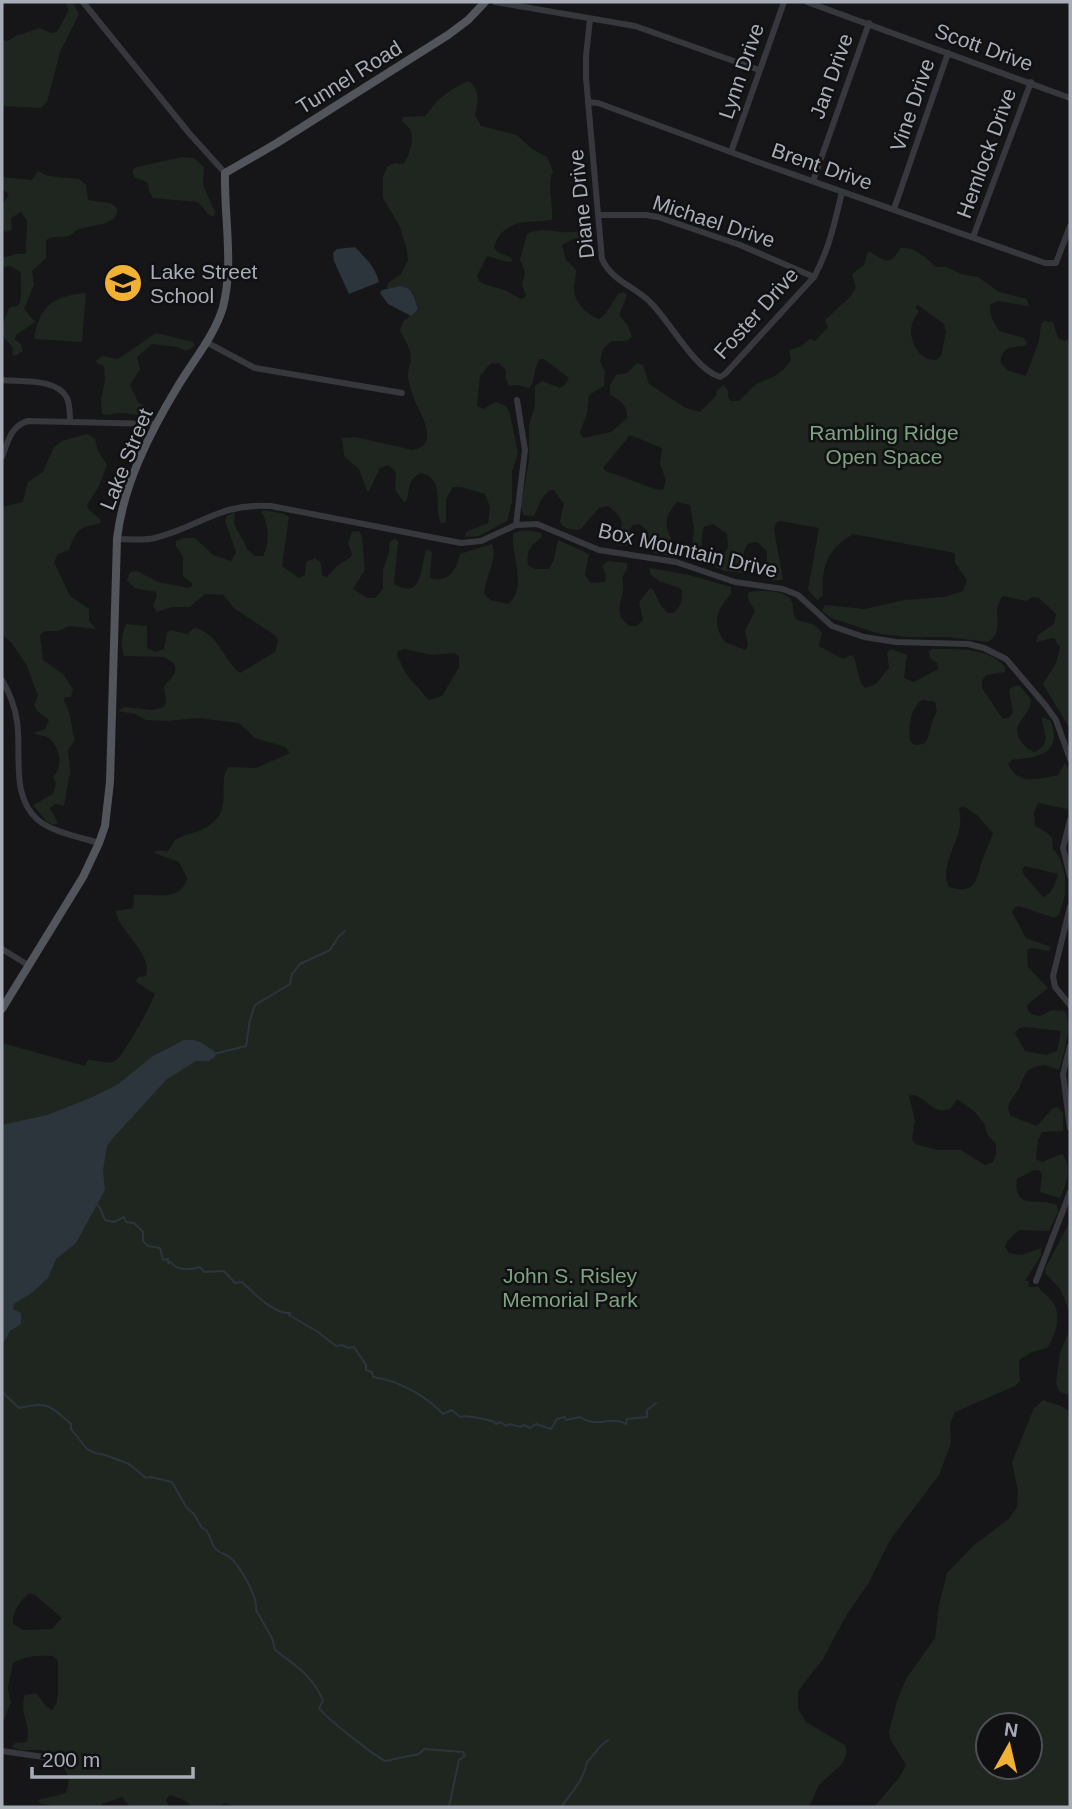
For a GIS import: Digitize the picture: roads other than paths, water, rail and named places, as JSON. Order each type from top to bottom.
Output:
[{"type":"main road","name":"Tunnel Road","points":[[225,173],[448,35],[468,20],[485,2]]},
{"type":"main road","name":"Lake Street","points":[[2,1009],[83,877],[99,843],[109,805],[117,539],[123,503],[156,424],[218,319],[226,288],[225,173]]},
{"type":"street","points":[[83,2],[225,173]]},
{"type":"street","points":[[495,2],[654,32],[759,70]]},
{"type":"street","name":"Lynn Drive","points":[[731,152],[784,2]]},
{"type":"street","name":"Scott Drive","points":[[807,2],[1070,98]]},
{"type":"street","name":"Diane Drive","points":[[590,19],[586,56],[588,102],[603,259],[607,270],[649,300],[699,362],[720,377]]},
{"type":"street","name":"Jan Drive","points":[[813,181],[869,23]]},
{"type":"street","name":"Vine Drive","points":[[894,209],[948,52]]},
{"type":"street","name":"Hemlock Drive","points":[[974,237],[1031,82]]},
{"type":"street","name":"Brent Drive","points":[[588,102],[598,103],[1045,263],[1056,263],[1070,226]]},
{"type":"street","name":"Foster Drive","points":[[720,377],[814,277],[832,236],[842,192]]},
{"type":"street","name":"Michael Drive","points":[[599,215],[658,217],[740,246],[814,277]]},
{"type":"street","points":[[206,342],[255,368],[402,393]]},
{"type":"street","points":[[2,380],[44,384],[61,391],[69,406],[70,422]]},
{"type":"street","points":[[117,539],[152,539],[182,529],[225,509],[253,505],[271,506],[461,544],[481,541],[516,525],[525,450],[517,400]]},
{"type":"street","points":[[2,457],[9,437],[19,424],[28,421],[156,424]]},
{"type":"street","name":"Box Mountain Drive","points":[[516,525],[530,523],[544,526],[599,550],[676,562],[735,582],[783,589],[798,595],[832,626],[863,637],[897,642],[968,644],[993,651],[1012,664],[1051,712],[1064,737],[1070,759]]},
{"type":"street","points":[[2,680],[17,719],[20,784],[29,809],[39,821],[54,829],[99,843]]},
{"type":"street","points":[[1070,820],[1063,848],[1070,876]]},
{"type":"street","points":[[1070,906],[1053,976],[1058,992],[1070,1005]]},
{"type":"street","points":[[2,949],[28,965]]},
{"type":"street","points":[[1070,1046],[1063,1074],[1070,1128]]},
{"type":"street","points":[[1036,1281],[1070,1192]]},
{"type":"street","points":[[2,1751],[51,1756]]},
{"type":"waterway","points":[[214,1054],[246,1046],[255,1005],[290,984],[292,974],[300,964],[330,950],[345,931]]},
{"type":"waterway","points":[[95,1203],[105,1220],[114,1222],[124,1217],[126,1222],[134,1223],[143,1232],[143,1241],[148,1246],[160,1248],[163,1260],[168,1259],[168,1263],[180,1268],[200,1267],[204,1272],[224,1271],[235,1283],[242,1282],[271,1307],[290,1313],[289,1315],[336,1346],[354,1347],[366,1365],[366,1370],[372,1372],[373,1377],[411,1390],[443,1414],[452,1410],[460,1417],[468,1416],[496,1424],[500,1422],[506,1426],[524,1425],[530,1428],[536,1424],[551,1429],[557,1419],[565,1417],[566,1420],[580,1417],[593,1422],[615,1421],[626,1424],[627,1419],[647,1417],[647,1410],[656,1403]]},
{"type":"waterway","points":[[2,1392],[19,1408],[42,1405],[53,1409],[71,1424],[71,1429],[87,1449],[129,1464],[146,1478],[172,1482],[186,1507],[207,1531],[215,1549],[228,1556],[242,1573],[275,1650],[309,1678],[323,1701],[319,1708],[350,1736],[385,1761],[419,1754],[424,1749],[463,1752],[465,1756],[459,1760],[449,1807]]},
{"type":"waterway","points":[[561,1807],[580,1780],[587,1762],[608,1740]]},
{"type":"place","name":"Lake Street School","points":[[123,283]]},
{"type":"park label","name":"Rambling Ridge Open Space","points":[[884,444]]},
{"type":"park label","name":"John S. Risley Memorial Park","points":[[570,1287]]}]
